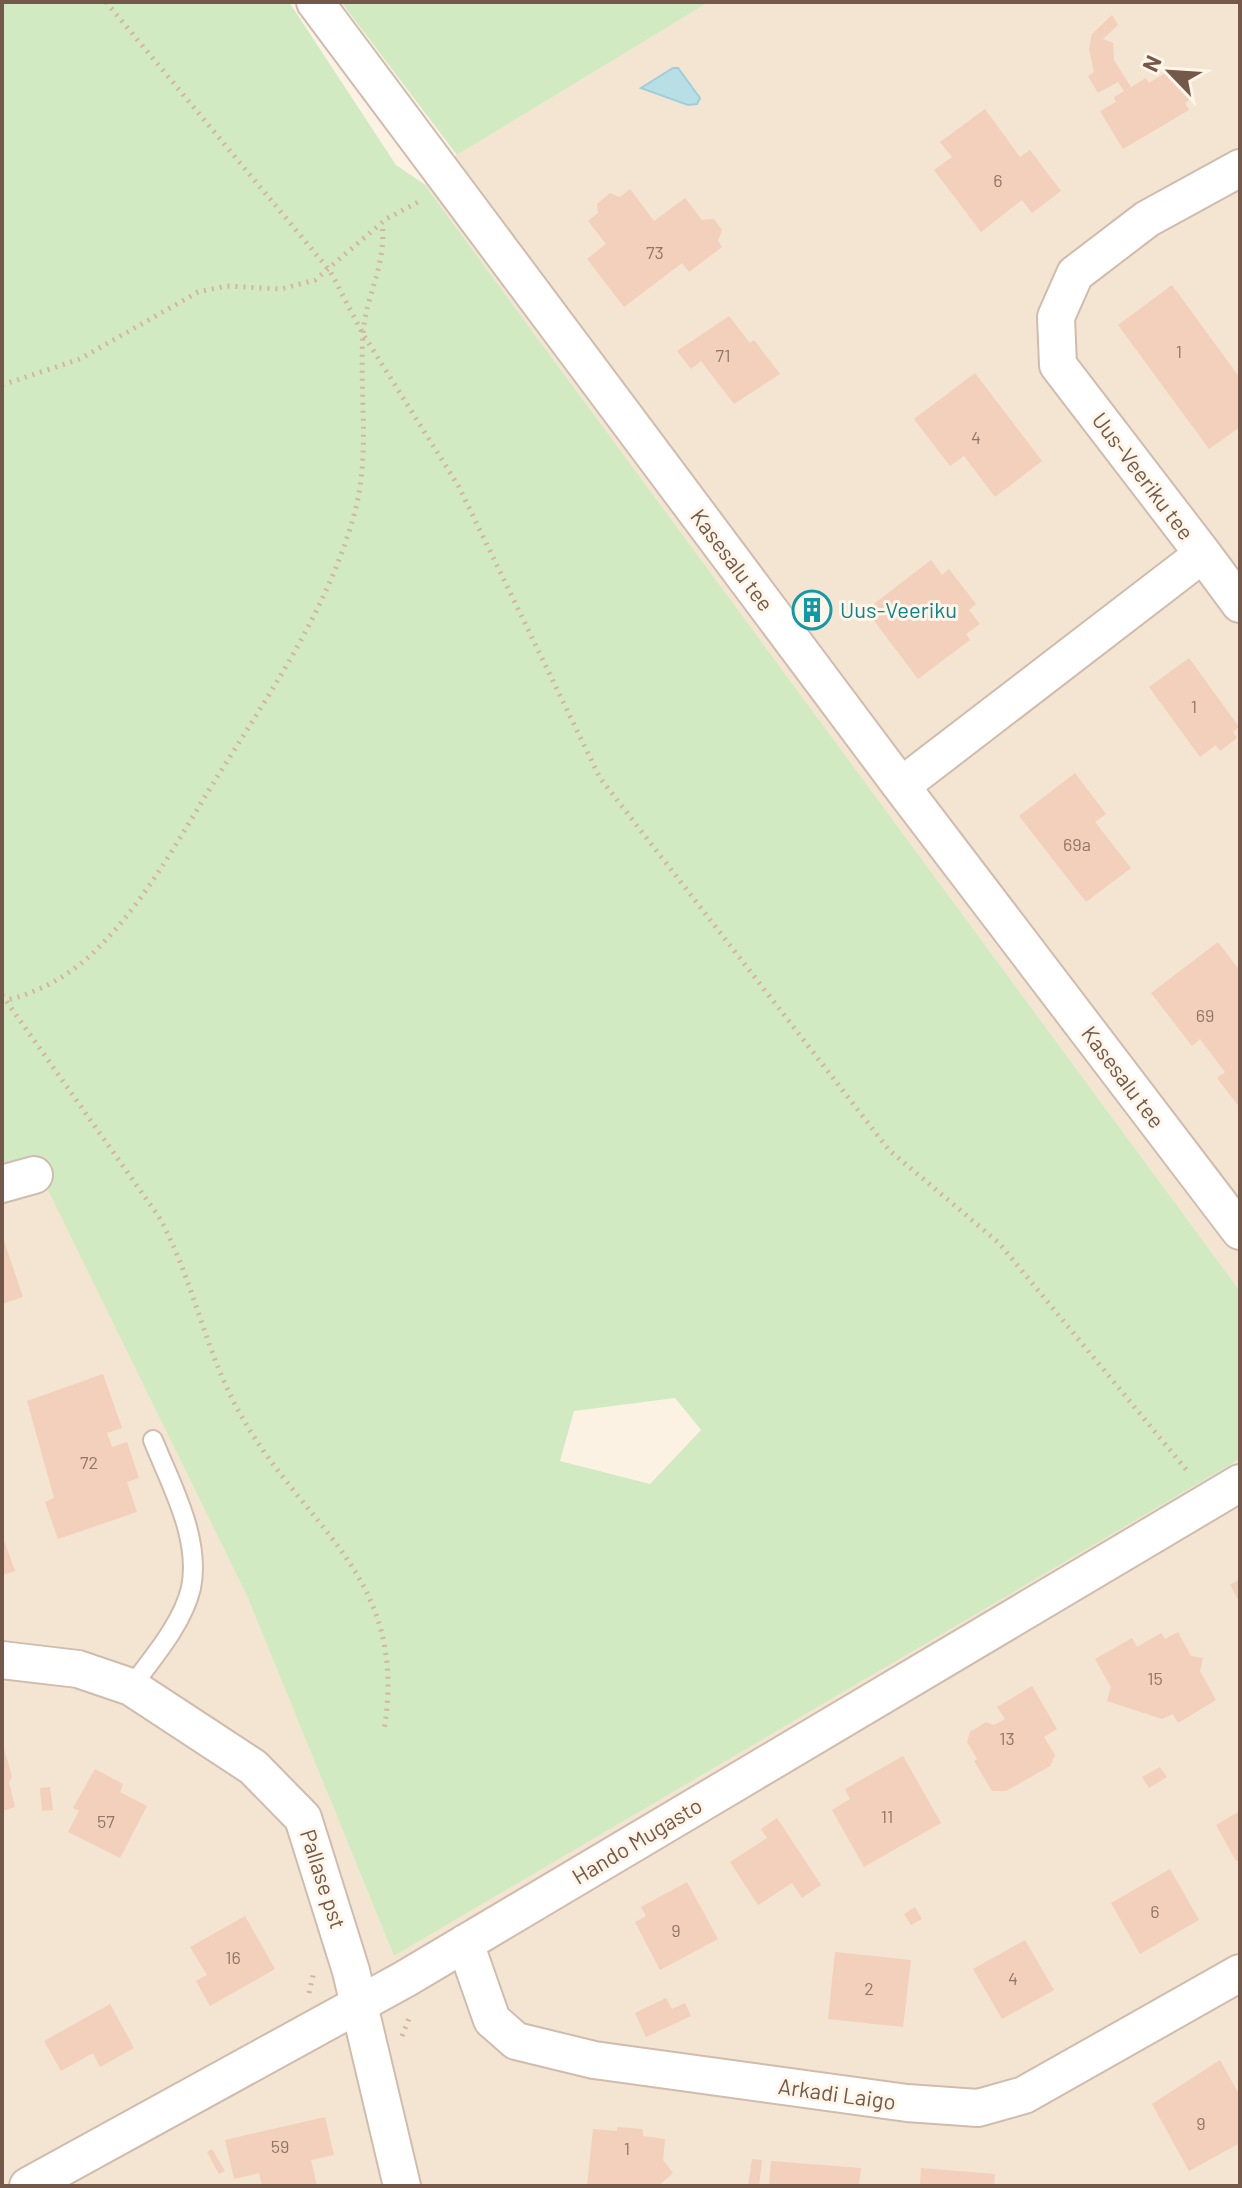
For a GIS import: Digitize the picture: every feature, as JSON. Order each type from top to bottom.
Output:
[{"type":"street","name":"Kasesalu tee","points":[[315,2],[901,786],[1240,1231]]},
{"type":"street","name":"Uus-Veeriku tee","points":[[901,786],[1203,554],[1058,365],[1056,317],[1075,274],[1147,219],[1240,168]]},
{"type":"street","points":[[1203,554],[1240,604]]},
{"type":"street","name":"Hando Mugasto","points":[[28,2186],[465,1943],[1240,1483]]},
{"type":"street","name":"Pallase pst","points":[[2,1660],[78,1669],[131,1687],[253,1767],[303,1818],[351,1971],[402,2186]]},
{"type":"street","name":"Arkadi Laigo","points":[[465,1943],[492,2020],[516,2041],[594,2060],[907,2103],[978,2108],[1024,2095],[1240,1973]]},
{"type":"lane","points":[[131,1687],[157,1653],[191,1588],[192,1562],[185,1519],[153,1440]]},
{"type":"path","points":[[106,2],[330,271],[363,334],[459,487],[600,778],[889,1150],[999,1243],[1190,1474]]},
{"type":"path","points":[[2,385],[80,359],[198,292],[226,286],[281,289],[315,280],[330,271],[382,223],[452,187]]},
{"type":"path","points":[[382,223],[385,249],[368,303],[363,334],[364,468],[340,558],[293,654],[130,913],[71,970],[47,986],[3,999],[159,1217],[173,1242],[237,1408],[276,1468],[347,1556],[365,1589],[379,1617],[387,1648],[390,1681],[384,1730]]},
{"type":"path","points":[[316,1964],[307,2003],[316,2028]]},
{"type":"path","points":[[368,2047],[398,2041],[407,2031],[412,2011]]},
{"type":"shaded area","points":[[709,2],[1240,2],[1240,1291],[424,184],[457,155]]},
{"type":"shaded area","points":[[46,1185],[247,1596],[394,1956],[1240,1459],[1240,2186],[2,2186],[2,1197]]},
{"type":"green space","points":[[2,2],[289,2],[396,165],[424,184],[1240,1291],[1240,1459],[394,1956],[247,1596],[46,1186],[2,1197]],"holes":[[[675,1398],[701,1430],[650,1484],[560,1461],[574,1411]]]},
{"type":"green space","points":[[341,2],[709,2],[457,155]]},
{"type":"water","points":[[678,68],[700,98],[697,104],[688,105],[641,88]]},
{"type":"building","points":[[1112,15],[1118,25],[1103,39],[1113,43],[1114,60],[1131,87],[1146,78],[1149,83],[1167,72],[1175,85],[1181,82],[1191,99],[1185,103],[1189,110],[1123,149],[1100,111],[1116,102],[1114,97],[1124,91],[1118,82],[1098,93],[1088,76],[1094,72],[1089,49],[1092,34]]},
{"type":"building","points":[[985,109],[1020,157],[1030,150],[1061,191],[1032,213],[1022,200],[981,232],[934,170],[952,157],[940,142]]},
{"type":"building","points":[[630,189],[654,221],[685,198],[702,220],[714,219],[722,230],[718,241],[722,247],[689,272],[682,263],[624,307],[587,259],[606,244],[588,221],[598,213],[597,204],[610,193],[620,197]]},
{"type":"building","points":[[1172,285],[1240,378],[1240,427],[1209,449],[1118,325]]},
{"type":"building","points":[[729,316],[750,343],[754,340],[780,374],[734,404],[701,361],[691,369],[677,351]]},
{"type":"building","points":[[975,373],[1042,461],[995,497],[964,456],[950,466],[914,419]]},
{"type":"building","points":[[931,560],[942,575],[949,569],[976,604],[969,610],[980,624],[966,634],[970,640],[918,679],[866,610]]},
{"type":"building","name":"Uus-Veeriku","points":[[809,600],[821,616],[814,620],[802,604]]},
{"type":"building","points":[[1189,658],[1239,727],[1233,732],[1237,738],[1220,751],[1216,745],[1200,757],[1149,687]]},
{"type":"building","points":[[1075,773],[1106,814],[1095,822],[1131,868],[1086,902],[1019,816]]},
{"type":"building","points":[[1218,942],[1240,971],[1240,1108],[1217,1078],[1225,1072],[1200,1039],[1192,1046],[1151,993]]},
{"type":"building","points":[[2,1235],[23,1297],[2,1304]]},
{"type":"building","points":[[103,1374],[122,1428],[107,1433],[112,1447],[127,1442],[139,1478],[127,1482],[137,1512],[58,1539],[45,1502],[54,1498],[27,1401]]},
{"type":"building","points":[[2,1535],[15,1571],[2,1575]]},
{"type":"building","points":[[1240,1579],[1240,1603],[1230,1585]]},
{"type":"building","points":[[1178,1632],[1191,1656],[1203,1658],[1200,1671],[1216,1700],[1178,1723],[1173,1714],[1162,1719],[1107,1701],[1111,1687],[1095,1659],[1132,1638],[1137,1647],[1161,1633],[1165,1639]]},
{"type":"building","points":[[1032,1686],[1057,1729],[1044,1737],[1055,1755],[1050,1766],[1006,1791],[992,1791],[974,1761],[977,1759],[967,1742],[970,1732],[986,1722],[994,1725],[1005,1719],[997,1707]]},
{"type":"building","points":[[2,1741],[12,1777],[9,1782],[15,1807],[2,1811]]},
{"type":"building","points":[[903,1756],[941,1823],[864,1867],[832,1810],[850,1799],[845,1789]]},
{"type":"building","points":[[1160,1767],[1167,1777],[1149,1788],[1142,1777]]},
{"type":"building","points":[[95,1769],[123,1784],[120,1792],[147,1806],[120,1858],[68,1832],[79,1811],[73,1808]]},
{"type":"building","points":[[50,1787],[53,1810],[42,1811],[40,1788]]},
{"type":"building","points":[[1240,1811],[1240,1859],[1236,1861],[1216,1825]]},
{"type":"building","points":[[777,1818],[821,1885],[802,1898],[792,1883],[758,1905],[730,1862],[767,1838],[761,1829]]},
{"type":"building","points":[[1170,1869],[1199,1920],[1140,1954],[1111,1903]]},
{"type":"building","points":[[687,1882],[718,1939],[660,1970],[635,1922],[646,1916],[641,1907]]},
{"type":"building","points":[[915,1907],[922,1919],[911,1925],[904,1914]]},
{"type":"building","points":[[245,1916],[275,1969],[210,2006],[196,1981],[207,1975],[190,1947]]},
{"type":"building","points":[[1025,1940],[1054,1990],[1002,2019],[973,1969]]},
{"type":"building","points":[[835,1952],[911,1960],[903,2027],[828,2019]]},
{"type":"building","points":[[666,1998],[672,2009],[685,2003],[691,2016],[646,2037],[635,2013]]},
{"type":"building","points":[[110,2004],[134,2048],[100,2067],[93,2053],[61,2071],[44,2041]]},
{"type":"building","points":[[1220,2060],[1240,2096],[1240,2143],[1189,2171],[1152,2104]]},
{"type":"building","points":[[325,2117],[334,2155],[311,2160],[317,2186],[262,2186],[259,2173],[234,2179],[225,2140]]},
{"type":"building","points":[[617,2127],[643,2129],[643,2136],[665,2139],[663,2160],[673,2173],[658,2186],[587,2186],[593,2129],[617,2131]]},
{"type":"building","points":[[212,2149],[225,2171],[219,2174],[207,2152]]},
{"type":"building","points":[[752,2159],[762,2160],[759,2186],[748,2186]]},
{"type":"building","points":[[771,2161],[861,2168],[859,2186],[769,2186]]},
{"type":"building","points":[[921,2168],[995,2174],[994,2186],[920,2186]]},
{"type":"place","name":"Uus-Veeriku","points":[[812,610]]}]
